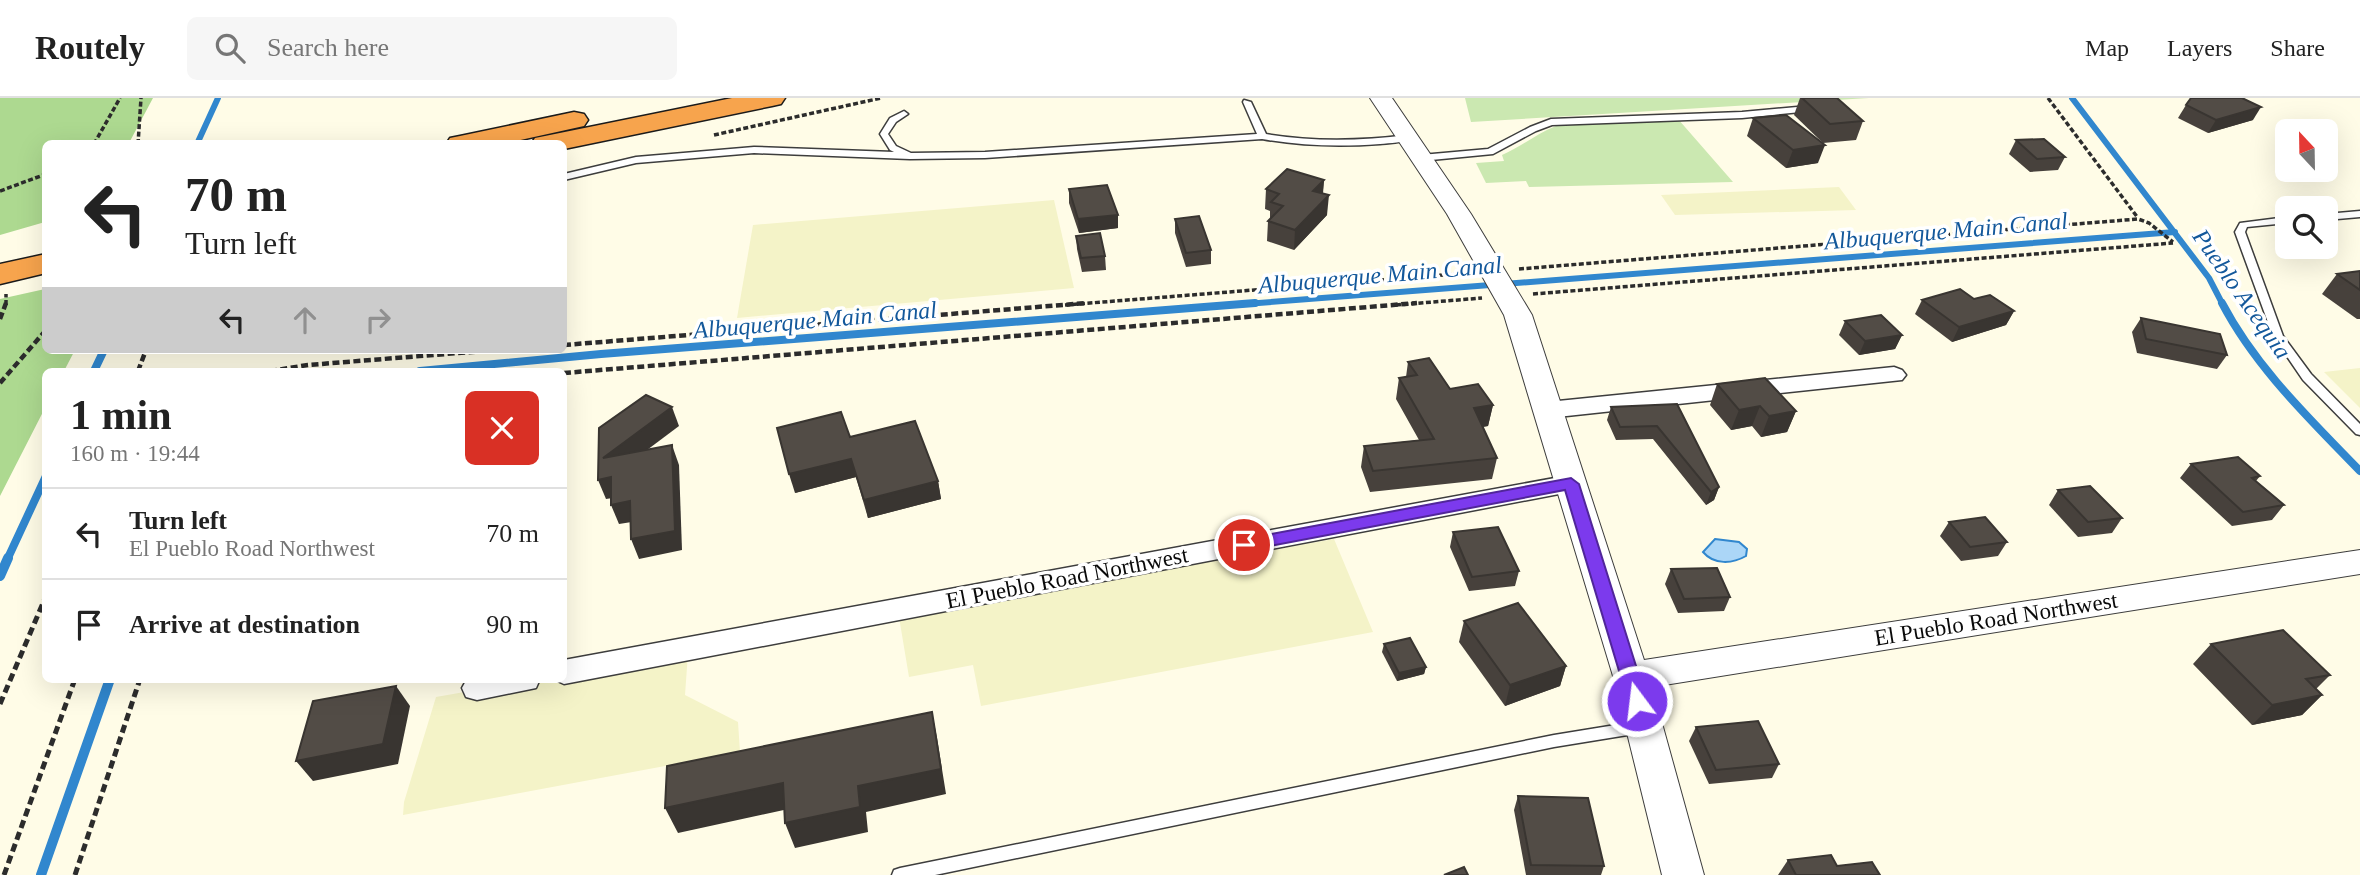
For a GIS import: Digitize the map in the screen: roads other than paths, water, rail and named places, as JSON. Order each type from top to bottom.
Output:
[{"type":"highway","points":[[479,140],[683,98]]},
{"type":"highway","points":[[565,140],[772,98]]},
{"type":"highway","points":[[0,253],[42,243]]},
{"type":"highway","points":[[2,281],[42,265]]},
{"type":"street","points":[[1381,98],[1501,284],[1518,315],[1631,676],[1683,875]]},
{"type":"street","points":[[1549,410],[1894,375]]},
{"type":"street","name":"El Pueblo Road Northwest","points":[[567,671],[1571,484]]},
{"type":"street","name":"El Pueblo Road Northwest","points":[[1631,676],[2360,562]]},
{"type":"street","points":[[477,688],[503,683]]},
{"type":"lane","points":[[1247,102],[1262,136]]},
{"type":"lane","points":[[567,176],[636,160],[754,150],[911,156],[985,155],[1262,136],[1287,141],[1490,152],[1551,122],[1742,115],[1808,109]]},
{"type":"lane","points":[[904,114],[892,120],[884,134],[893,148],[911,156]]},
{"type":"lane","points":[[2338,216],[2360,214]]},
{"type":"lane","points":[[2275,221],[2243,225],[2240,232],[2278,336],[2307,377],[2360,431]]},
{"type":"lane","points":[[900,875],[1554,741],[1644,726]]},
{"type":"water","points":[[1715,539],[1739,542],[1747,549],[1746,556],[1729,562],[1712,559],[1703,552]]},
{"type":"waterway","points":[[199,140],[218,98]]},
{"type":"waterway","name":"Albuquerque Main Canal","points":[[2072,98],[2174,232]]},
{"type":"waterway","name":"Albuquerque Main Canal","points":[[1232,305],[2174,232]]},
{"type":"waterway","name":"Pueblo Acequia","points":[[2174,232],[2209,278],[2223,305]]},
{"type":"waterway","name":"Albuquerque Main Canal","points":[[452,368],[1255,303]]},
{"type":"waterway","name":"Pueblo Acequia","points":[[2222,303],[2267,371],[2360,471]]},
{"type":"waterway","points":[[95,368],[102,354]]},
{"type":"waterway","points":[[7,560],[42,485]]},
{"type":"waterway","points":[[0,576],[8,558]]},
{"type":"waterway","points":[[41,875],[109,683]]}]
